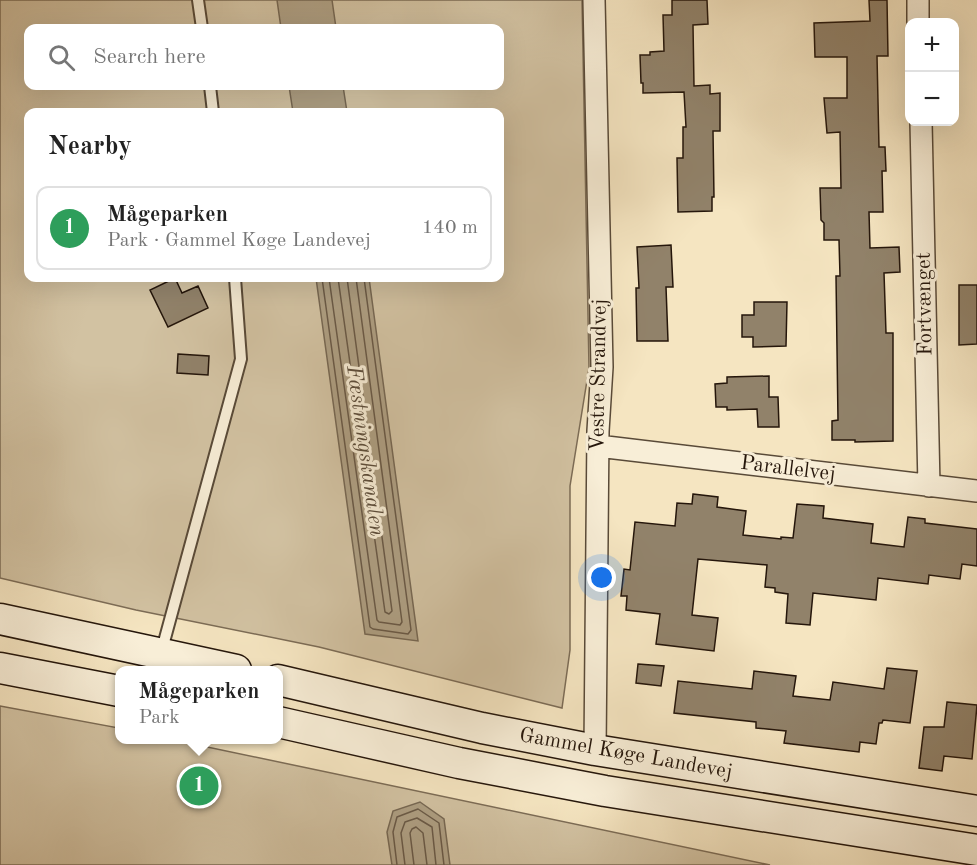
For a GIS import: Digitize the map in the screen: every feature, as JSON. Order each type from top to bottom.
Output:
[{"type":"main road","points":[[0,619],[217,666]]},
{"type":"main road","points":[[0,668],[115,690]]},
{"type":"main road","name":"Gammel Køge Landevej","points":[[283,681],[482,728],[595,750],[977,811]]},
{"type":"main road","name":"Gammel Køge Landevej","points":[[283,723],[459,763],[605,791],[977,850]]},
{"type":"street","name":"Vestre Strandvej","points":[[594,0],[602,367],[598,446],[595,750]]},
{"type":"street","points":[[918,0],[918,18]]},
{"type":"street","name":"Fortvænget","points":[[921,126],[929,486]]},
{"type":"street","name":"Parallelvej","points":[[598,446],[977,491]]},
{"type":"lane","points":[[198,0],[201,24]]},
{"type":"lane","points":[[210,90],[213,108]]},
{"type":"lane","points":[[161,654],[241,359],[235,282]]},
{"type":"shaded area","points":[[0,0],[582,0],[589,368],[570,486],[570,650],[562,708],[319,647],[136,610],[0,578]]},
{"type":"shaded area","points":[[0,706],[115,727],[115,744],[193,744],[770,865],[0,865]]},
{"type":"water","points":[[277,0],[332,0],[335,24],[280,24]]},
{"type":"water","points":[[290,90],[344,90],[346,108],[292,108]]},
{"type":"water","name":"Fæstningskanalen","points":[[317,282],[370,282],[418,641],[365,634]]},
{"type":"water","points":[[420,802],[444,819],[450,865],[392,865],[387,832],[393,811]]},
{"type":"building","points":[[672,0],[707,0],[708,24],[693,25],[694,86],[710,85],[710,94],[720,93],[720,131],[713,131],[714,197],[712,197],[712,211],[678,212],[677,158],[683,158],[683,127],[686,127],[684,92],[643,93],[643,83],[641,83],[640,55],[664,51],[663,15],[672,15]]},
{"type":"building","points":[[869,0],[887,0],[888,56],[877,56],[879,147],[885,147],[886,171],[882,171],[883,212],[869,212],[870,248],[899,247],[900,272],[884,273],[886,333],[893,333],[893,441],[855,442],[855,440],[832,440],[832,421],[838,420],[836,276],[840,276],[839,240],[824,240],[820,188],[841,188],[840,132],[827,133],[824,98],[847,98],[847,57],[815,57],[814,23],[870,21]]},
{"type":"building","points":[[671,245],[673,287],[666,287],[668,341],[637,341],[636,288],[639,288],[637,247]]},
{"type":"building","points":[[167,282],[177,282],[182,293],[198,286],[208,308],[168,327],[150,290]]},
{"type":"building","points":[[959,285],[977,285],[977,344],[959,345]]},
{"type":"building","points":[[754,302],[787,302],[786,346],[753,347],[753,337],[742,337],[742,315],[754,315]]},
{"type":"building","points":[[178,354],[209,356],[208,375],[177,373]]},
{"type":"building","points":[[769,376],[769,397],[778,397],[779,427],[758,427],[757,409],[727,410],[727,407],[716,407],[715,384],[727,383],[727,377]]},
{"type":"building","points":[[693,494],[718,497],[717,507],[746,511],[743,535],[793,538],[797,504],[824,506],[823,518],[873,524],[871,543],[904,547],[908,517],[925,519],[925,523],[977,529],[977,566],[962,564],[960,579],[929,575],[928,584],[878,578],[876,600],[813,593],[810,625],[786,623],[788,594],[775,592],[775,588],[765,587],[767,565],[698,559],[692,615],[718,618],[714,651],[656,644],[660,614],[626,610],[627,596],[621,596],[624,569],[630,570],[635,522],[675,526],[677,503],[692,504]]},
{"type":"building","points":[[638,664],[664,666],[661,686],[636,683]]},
{"type":"building","points":[[887,668],[917,671],[910,723],[883,720],[879,723],[876,744],[860,742],[859,752],[784,743],[786,731],[756,728],[756,722],[674,713],[678,681],[752,689],[754,671],[796,676],[793,696],[830,700],[833,682],[884,689]]},
{"type":"building","points":[[947,702],[977,705],[972,759],[944,756],[942,771],[919,768],[924,727],[944,727]]},
{"type":"place","name":"Mågeparken","points":[[199,786]]}]
